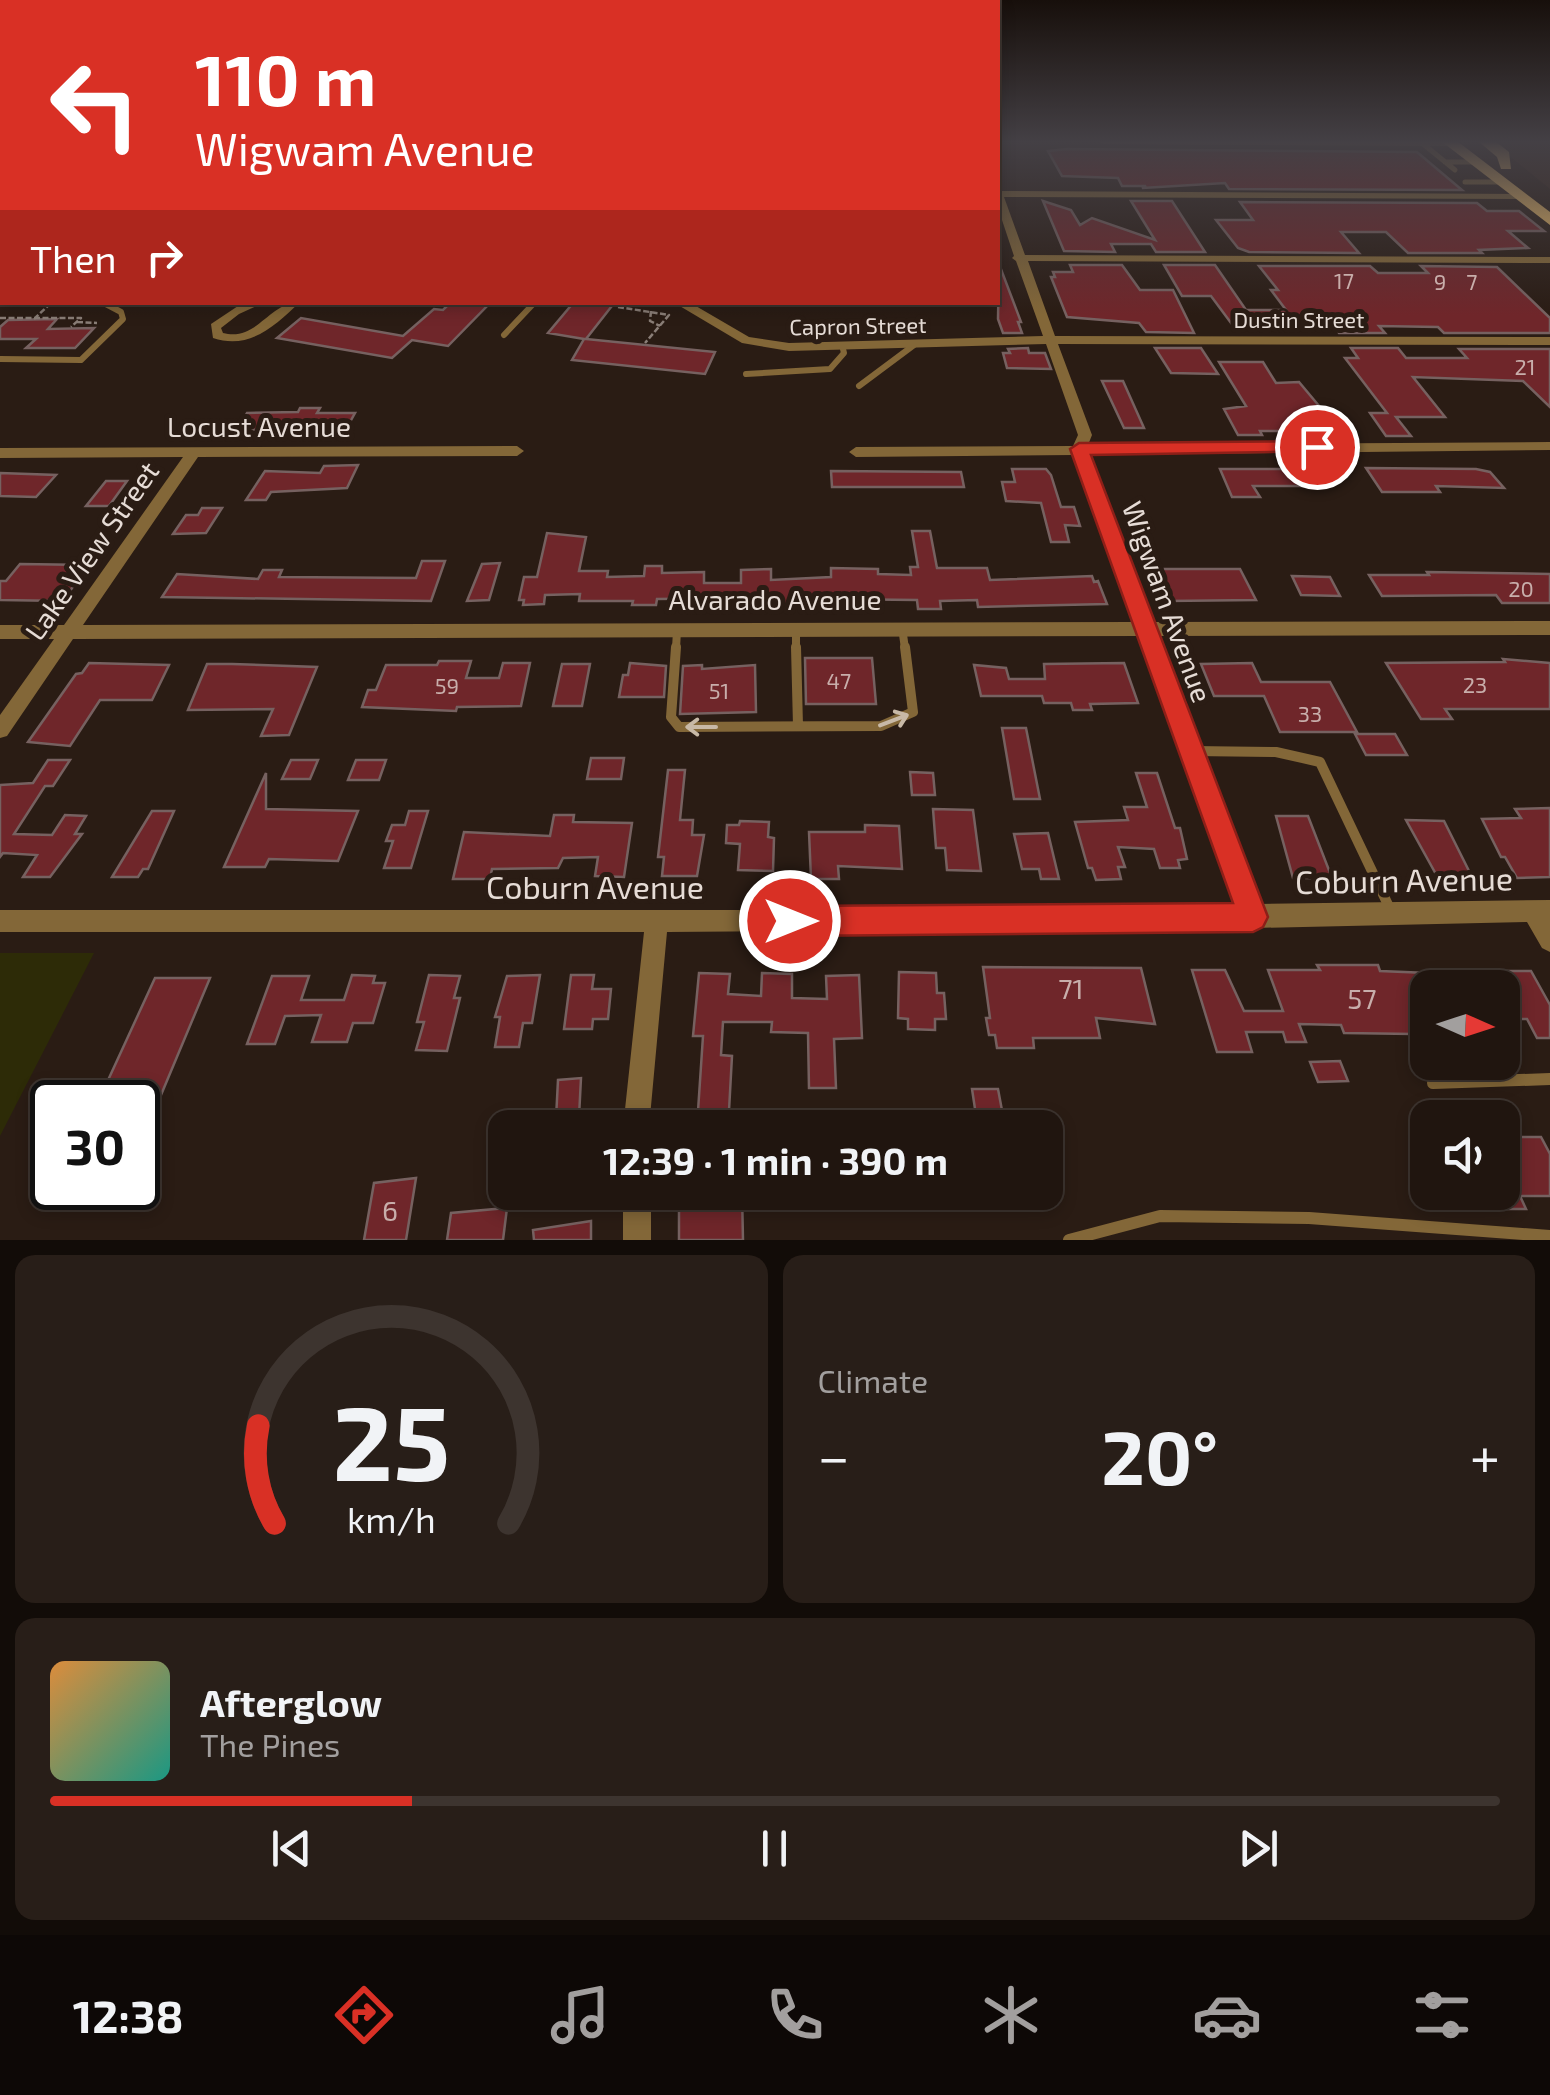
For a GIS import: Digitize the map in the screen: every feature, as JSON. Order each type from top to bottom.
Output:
[{"type":"highway","points":[[1522,199],[1550,220]]},
{"type":"street","name":"Wigwam Avenue","points":[[1000,201],[1085,435],[1079,449],[1253,917]]},
{"type":"street","points":[[1018,258],[1550,260]]},
{"type":"street","points":[[243,305],[216,327],[217,335],[227,340],[248,339],[290,305]]},
{"type":"street","name":"Capron Street","points":[[685,305],[738,336],[763,345],[1048,340]]},
{"type":"street","name":"Dustin Street","points":[[1048,340],[1550,341]]},
{"type":"street","points":[[856,452],[1550,446]]},
{"type":"street","name":"Locust Avenue","points":[[0,453],[518,451]]},
{"type":"street","name":"Lake View Street","points":[[0,730],[194,452]]},
{"type":"street","name":"Alvarado Avenue","points":[[0,632],[1550,628]]},
{"type":"street","points":[[1542,911],[1550,940]]},
{"type":"street","name":"Coburn Avenue","points":[[0,921],[1253,917],[1542,911]]},
{"type":"street","points":[[638,1110],[656,920]]},
{"type":"street","points":[[637,1210],[637,1240]]},
{"type":"lane","points":[[0,359],[81,360],[123,319],[120,312],[107,305]]},
{"type":"lane","points":[[504,334],[532,305]]},
{"type":"lane","points":[[746,374],[830,369],[844,353],[842,345]]},
{"type":"lane","points":[[859,386],[914,345]]},
{"type":"lane","points":[[677,628],[671,717],[679,727],[882,726],[913,712],[902,627]]},
{"type":"lane","points":[[796,628],[798,726]]},
{"type":"lane","points":[[1189,751],[1276,752],[1320,762],[1392,912]]},
{"type":"lane","points":[[1433,1083],[1550,1079]]},
{"type":"lane","points":[[1069,1240],[1160,1216],[1310,1218],[1550,1236]]},
{"type":"path","points":[[36,317],[49,305]]},
{"type":"path","points":[[638,309],[644,305]]},
{"type":"path","points":[[618,306],[669,315],[645,343]]},
{"type":"path","points":[[650,311],[650,321]]},
{"type":"path","points":[[0,318],[80,318],[71,327]]},
{"type":"path","points":[[643,322],[660,326]]},
{"type":"shaded area","points":[[0,953],[94,953],[0,1136]]},
{"type":"building","points":[[1043,201],[1071,210],[1080,225],[1092,218],[1155,240],[1131,201],[1172,201],[1205,252],[1156,252],[1151,244],[1111,244],[1115,252],[1064,251]]},
{"type":"building","points":[[1240,202],[1477,203],[1487,211],[1519,211],[1544,231],[1508,231],[1528,248],[1479,250],[1482,253],[1408,253],[1386,232],[1341,232],[1359,253],[1249,252],[1238,248],[1216,220],[1253,220]]},
{"type":"building","points":[[1070,265],[1122,265],[1140,290],[1173,290],[1194,333],[1146,332],[1139,323],[1067,317],[1051,277],[1055,277],[1053,272],[1073,272]]},
{"type":"building","points":[[1164,265],[1215,265],[1246,310],[1286,310],[1271,290],[1278,290],[1259,266],[1370,266],[1378,273],[1428,273],[1421,266],[1497,267],[1550,318],[1550,333],[1444,333],[1438,327],[1379,326],[1385,333],[1339,333],[1334,326],[1234,327],[1211,296],[1182,296]]},
{"type":"building","points":[[1000,267],[1022,333],[1003,333],[998,319]]},
{"type":"building","points":[[448,305],[488,305],[448,346],[412,340],[392,358],[277,338],[301,318],[403,336],[434,309],[443,310]]},
{"type":"building","points":[[571,305],[613,305],[586,339],[715,352],[705,374],[572,360],[584,339],[548,333]]},
{"type":"building","points":[[57,319],[48,329],[94,328],[75,348],[26,348],[36,339],[0,339],[0,327],[8,320]]},
{"type":"building","points":[[1028,348],[1029,353],[1045,353],[1051,369],[1007,368],[1003,353]]},
{"type":"building","points":[[1155,348],[1201,348],[1218,374],[1171,373]]},
{"type":"building","points":[[1351,348],[1398,348],[1406,358],[1467,358],[1459,349],[1550,349],[1550,407],[1523,381],[1413,377],[1445,417],[1396,417],[1411,436],[1386,436],[1370,413],[1387,413],[1345,358],[1358,358]]},
{"type":"building","points":[[1219,362],[1263,362],[1276,383],[1299,382],[1340,431],[1260,431],[1262,435],[1238,435],[1224,409],[1246,406]]},
{"type":"building","points":[[1102,381],[1123,381],[1144,428],[1124,428]]},
{"type":"building","points":[[300,408],[320,408],[317,413],[355,413],[341,438],[319,438],[322,432],[286,433],[289,429],[238,430],[247,413],[298,412]]},
{"type":"building","points":[[358,465],[347,488],[271,492],[266,500],[246,500],[265,471],[320,473],[324,466]]},
{"type":"building","points":[[1366,468],[1476,469],[1490,472],[1504,488],[1436,486],[1440,492],[1382,492]]},
{"type":"building","points":[[1012,469],[1046,469],[1051,475],[1061,507],[1074,507],[1080,526],[1065,525],[1069,542],[1051,542],[1041,503],[1006,501],[1002,482],[1015,482]]},
{"type":"building","points":[[1220,469],[1292,469],[1302,486],[1253,486],[1260,497],[1232,497]]},
{"type":"building","points":[[831,471],[961,472],[964,487],[832,487]]},
{"type":"building","points":[[0,473],[56,475],[36,497],[0,496]]},
{"type":"building","points":[[106,481],[127,481],[109,506],[86,506]]},
{"type":"building","points":[[202,508],[222,508],[206,533],[173,534],[186,515],[198,515]]},
{"type":"building","points":[[912,531],[930,531],[937,568],[987,568],[990,580],[1092,576],[1107,604],[978,607],[977,600],[940,601],[941,609],[918,609],[917,600],[825,599],[825,605],[748,605],[748,598],[657,599],[656,605],[632,605],[633,601],[579,601],[580,594],[545,595],[544,604],[523,605],[524,600],[519,600],[524,577],[537,577],[547,533],[586,537],[579,571],[608,571],[607,577],[644,576],[645,566],[662,566],[662,573],[704,572],[704,583],[741,583],[741,570],[771,569],[771,580],[831,577],[831,568],[878,569],[878,574],[911,575],[910,567],[918,567]]},
{"type":"building","points":[[422,561],[445,561],[431,601],[162,597],[177,574],[258,579],[263,570],[282,570],[279,577],[416,578]]},
{"type":"building","points":[[500,563],[489,600],[467,601],[482,564]]},
{"type":"building","points":[[20,564],[88,565],[63,601],[0,600],[0,581],[6,581]]},
{"type":"building","points":[[1154,569],[1240,569],[1256,600],[1167,601]]},
{"type":"building","points":[[1427,572],[1550,574],[1550,603],[1502,603],[1496,595],[1382,596],[1369,575],[1429,575]]},
{"type":"building","points":[[1292,576],[1330,577],[1340,596],[1301,595]]},
{"type":"building","points":[[805,658],[872,658],[876,704],[806,704]]},
{"type":"building","points":[[1503,659],[1550,663],[1550,709],[1445,709],[1452,719],[1421,719],[1386,663],[1505,662]]},
{"type":"building","points":[[439,661],[471,661],[466,678],[499,678],[503,663],[530,663],[521,706],[457,707],[456,711],[362,707],[368,690],[376,690],[386,665],[437,665]]},
{"type":"building","points":[[89,663],[169,665],[152,700],[100,700],[70,746],[28,742],[76,674],[82,673]]},
{"type":"building","points":[[630,663],[666,666],[664,697],[619,697]]},
{"type":"building","points":[[1124,663],[1138,703],[1090,704],[1092,710],[1073,710],[1071,703],[1044,703],[1042,696],[981,696],[974,665],[1006,668],[1009,679],[1045,679],[1044,664]]},
{"type":"building","points":[[1252,663],[1261,682],[1330,682],[1357,732],[1280,732],[1264,696],[1214,696],[1201,664]]},
{"type":"building","points":[[207,664],[317,667],[289,735],[261,736],[273,709],[188,710]]},
{"type":"building","points":[[562,664],[590,664],[582,706],[553,706]]},
{"type":"building","points":[[702,665],[702,669],[755,665],[756,712],[680,714],[683,666]]},
{"type":"building","points":[[1002,728],[1026,728],[1040,799],[1014,799]]},
{"type":"building","points":[[1355,734],[1395,734],[1407,755],[1366,755]]},
{"type":"building","points":[[591,758],[624,758],[621,779],[587,779]]},
{"type":"building","points":[[48,760],[70,760],[53,786],[45,786],[14,834],[52,835],[65,815],[86,816],[75,834],[82,834],[50,877],[23,877],[37,855],[3,853],[0,857],[0,785],[33,783]]},
{"type":"building","points":[[291,760],[318,760],[310,779],[282,779]]},
{"type":"building","points":[[356,760],[386,760],[379,780],[348,780]]},
{"type":"building","points":[[668,770],[685,770],[680,820],[693,820],[692,835],[704,835],[697,876],[662,876],[664,857],[658,857]]},
{"type":"building","points":[[910,772],[933,773],[935,795],[912,795]]},
{"type":"building","points":[[266,773],[266,809],[358,811],[338,861],[269,859],[265,867],[224,867]]},
{"type":"building","points":[[1136,773],[1157,773],[1175,828],[1180,828],[1187,859],[1178,860],[1180,868],[1160,868],[1154,849],[1118,847],[1125,867],[1118,867],[1121,879],[1096,880],[1092,868],[1088,868],[1075,822],[1128,820],[1124,807],[1147,807]]},
{"type":"building","points":[[1550,808],[1550,877],[1517,878],[1505,857],[1501,857],[1482,819],[1521,818],[1515,809]]},
{"type":"building","points":[[933,809],[973,810],[981,871],[947,870],[945,848],[936,848]]},
{"type":"building","points":[[152,811],[174,811],[148,869],[143,869],[138,877],[112,877]]},
{"type":"building","points":[[409,811],[428,811],[411,868],[384,868],[393,841],[386,841],[392,825],[405,825]]},
{"type":"building","points":[[554,815],[574,815],[573,822],[632,823],[624,877],[595,876],[598,857],[563,858],[558,868],[492,869],[490,879],[453,879],[464,832],[550,836]]},
{"type":"building","points":[[1276,816],[1308,816],[1332,878],[1293,878]]},
{"type":"building","points":[[1406,820],[1444,821],[1472,877],[1437,876]]},
{"type":"building","points":[[740,821],[769,822],[768,837],[774,838],[773,871],[738,870],[740,844],[726,843],[727,825],[739,825]]},
{"type":"building","points":[[865,825],[899,826],[902,869],[838,866],[839,879],[811,879],[809,832],[865,832]]},
{"type":"building","points":[[1048,833],[1059,879],[1041,879],[1039,869],[1022,869],[1014,834]]},
{"type":"building","points":[[1317,965],[1378,965],[1380,971],[1410,972],[1410,1034],[1344,1033],[1341,1025],[1299,1024],[1306,1042],[1286,1042],[1283,1032],[1246,1032],[1252,1052],[1217,1052],[1192,970],[1225,970],[1244,1011],[1283,1011],[1268,970],[1320,970]]},
{"type":"building","points":[[983,967],[1141,968],[1155,1024],[1096,1018],[1100,1038],[1033,1038],[1034,1048],[997,1048],[995,1035],[989,1035],[986,1018],[990,1018]]},
{"type":"building","points":[[1520,971],[1531,971],[1550,1005],[1550,1038],[1537,1038],[1527,1019],[1520,1019]]},
{"type":"building","points":[[899,972],[936,973],[937,993],[944,993],[946,1019],[935,1019],[935,1030],[908,1029],[908,1019],[898,1018]]},
{"type":"building","points":[[699,973],[730,974],[728,994],[761,996],[762,973],[792,974],[792,998],[827,999],[826,976],[859,975],[862,1038],[834,1039],[836,1088],[809,1088],[808,1033],[771,1032],[772,1022],[723,1022],[721,1055],[732,1056],[729,1110],[698,1110],[703,1036],[693,1036]]},
{"type":"building","points":[[352,975],[375,976],[373,983],[385,983],[373,1023],[353,1023],[347,1042],[312,1042],[321,1015],[285,1016],[275,1044],[247,1044],[272,976],[309,976],[301,1000],[344,1000]]},
{"type":"building","points":[[429,975],[460,976],[454,998],[460,998],[447,1051],[416,1050],[424,1022],[417,1022]]},
{"type":"building","points":[[540,975],[532,1023],[523,1023],[519,1047],[495,1047],[500,1017],[495,1017],[507,976]]},
{"type":"building","points":[[571,975],[594,975],[592,989],[611,989],[608,1019],[593,1019],[592,1029],[564,1029]]},
{"type":"building","points":[[155,978],[210,978],[161,1095],[160,1080],[108,1080]]},
{"type":"building","points":[[1340,1061],[1348,1081],[1318,1082],[1310,1062]]},
{"type":"building","points":[[581,1078],[579,1110],[556,1110],[558,1080]]},
{"type":"building","points":[[972,1089],[998,1089],[1002,1110],[975,1110]]},
{"type":"building","points":[[1520,1137],[1541,1137],[1550,1154],[1550,1196],[1520,1196]]},
{"type":"building","points":[[416,1178],[406,1240],[364,1240],[374,1183]]},
{"type":"building","points":[[507,1210],[503,1240],[447,1240],[451,1213]]},
{"type":"building","points":[[679,1210],[742,1210],[743,1240],[679,1240]]},
{"type":"building","points":[[591,1221],[591,1240],[534,1240],[533,1230]]},
{"type":"route","points":[[790,921],[1253,917],[1079,449],[1317,447]]}]
